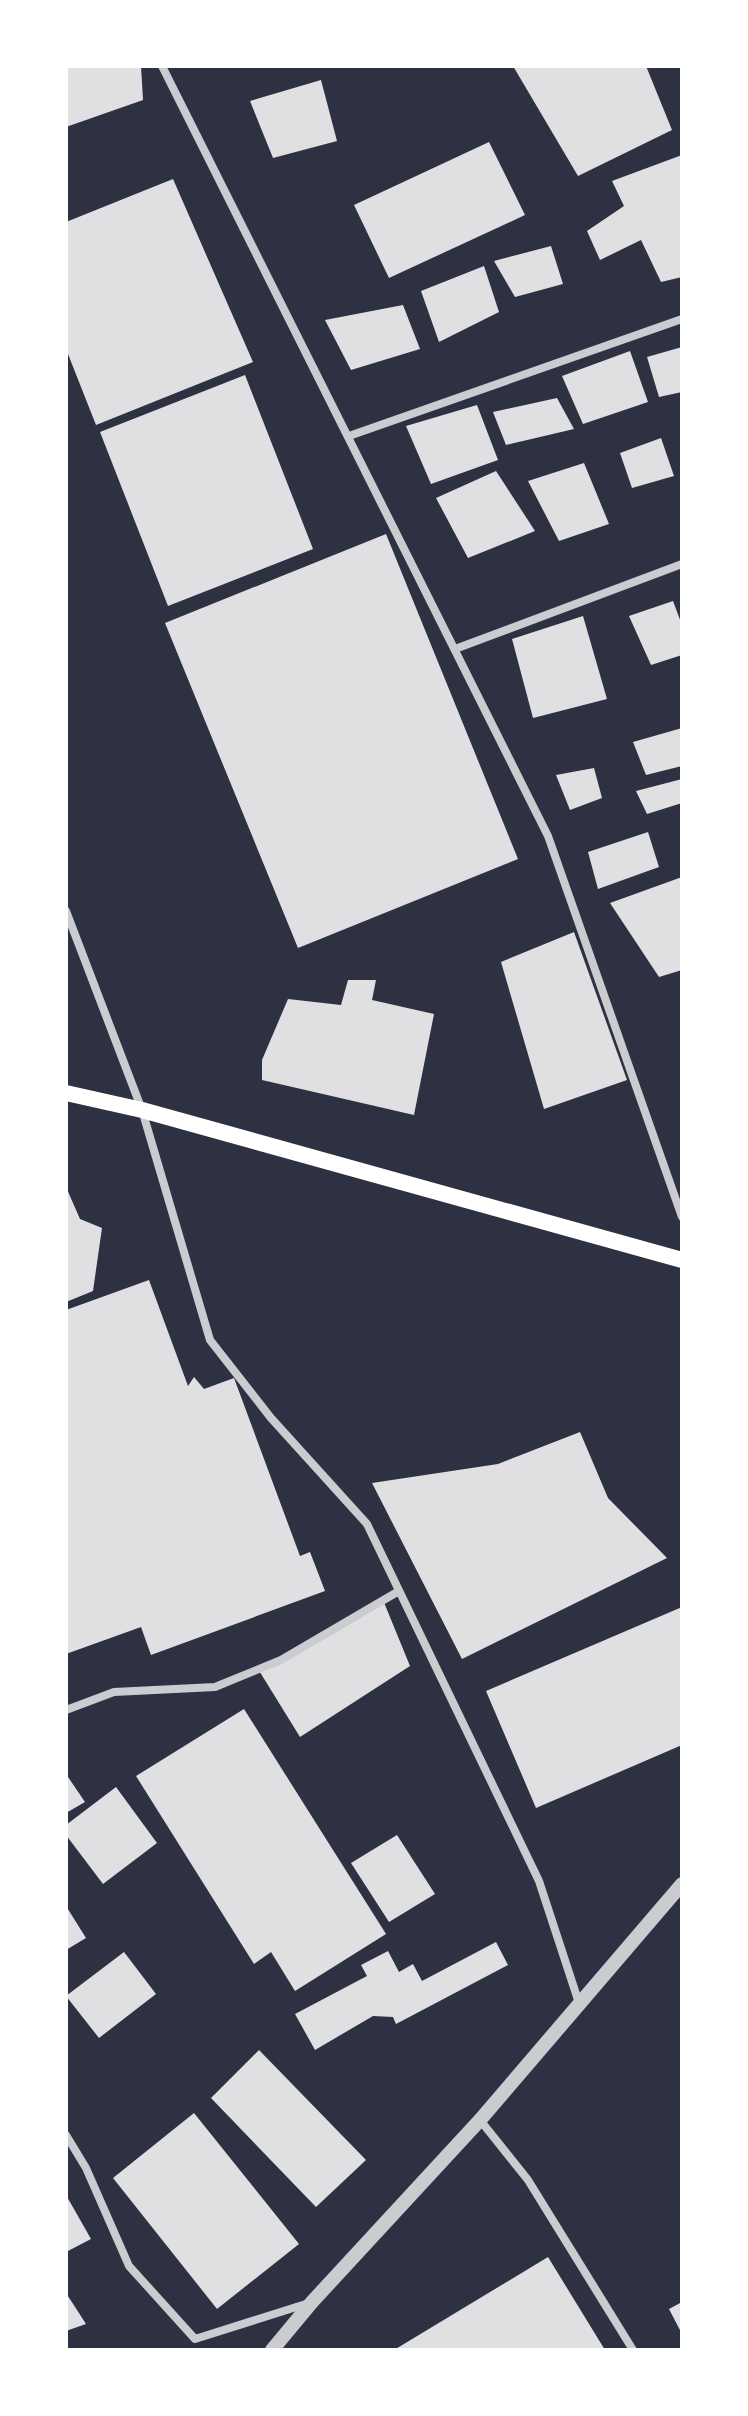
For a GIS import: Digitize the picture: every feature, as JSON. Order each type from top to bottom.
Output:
[{"type":"main road","points":[[66,1093],[142,1110],[682,1260]]},
{"type":"street","points":[[162,66],[548,836],[682,1217]]},
{"type":"street","points":[[349,436],[682,319]]},
{"type":"street","points":[[455,649],[682,564]]},
{"type":"street","points":[[66,911],[142,1110],[210,1340],[271,1418],[367,1524],[539,1881],[579,2004]]},
{"type":"street","points":[[66,1710],[114,1692],[215,1687],[281,1660],[399,1591]]},
{"type":"street","points":[[272,2350],[312,2302],[480,2120],[682,1884]]},
{"type":"street","points":[[480,2120],[528,2180],[633,2350]]},
{"type":"street","points":[[66,2135],[86,2168],[129,2266],[195,2339]]},
{"type":"street","points":[[190,2350],[195,2339],[312,2302]]},
{"type":"building","points":[[66,66],[141,66],[143,100],[66,127]]},
{"type":"building","points":[[513,66],[646,66],[672,130],[578,176]]},
{"type":"building","points":[[321,80],[337,141],[273,158],[250,101]]},
{"type":"building","points":[[489,142],[525,215],[389,278],[354,205]]},
{"type":"building","points":[[682,155],[682,277],[661,282],[641,240],[600,260],[587,231],[624,206],[612,181]]},
{"type":"building","points":[[173,179],[253,362],[96,425],[66,349],[66,222]]},
{"type":"building","points":[[551,246],[563,284],[515,297],[494,261]]},
{"type":"building","points":[[484,266],[499,312],[439,342],[421,291]]},
{"type":"building","points":[[403,305],[420,349],[351,370],[325,320]]},
{"type":"building","points":[[682,347],[682,392],[659,397],[647,357]]},
{"type":"building","points":[[630,351],[648,402],[583,424],[562,376]]},
{"type":"building","points":[[245,375],[313,549],[168,606],[100,432]]},
{"type":"building","points":[[557,398],[574,429],[506,445],[493,412]]},
{"type":"building","points":[[477,405],[498,460],[431,484],[406,426]]},
{"type":"building","points":[[661,438],[674,476],[632,488],[620,453]]},
{"type":"building","points":[[584,463],[609,524],[559,541],[528,481]]},
{"type":"building","points":[[496,471],[535,531],[468,558],[436,498]]},
{"type":"building","points":[[386,534],[518,859],[298,948],[165,623]]},
{"type":"building","points":[[673,601],[682,625],[682,655],[651,665],[629,616]]},
{"type":"building","points":[[583,616],[607,699],[533,718],[512,639]]},
{"type":"building","points":[[682,728],[682,766],[646,775],[633,742]]},
{"type":"building","points":[[594,768],[602,798],[570,810],[556,775]]},
{"type":"building","points":[[682,779],[682,803],[647,814],[636,791]]},
{"type":"building","points":[[648,832],[659,867],[598,889],[588,852]]},
{"type":"building","points":[[682,877],[682,970],[659,977],[610,903]]},
{"type":"building","points":[[574,932],[627,1080],[544,1109],[501,962]]},
{"type":"building","points":[[348,980],[376,980],[372,1000],[434,1014],[414,1115],[262,1080],[262,1060],[288,999],[341,1005]]},
{"type":"building","points":[[66,1187],[80,1219],[102,1228],[93,1291],[66,1302]]},
{"type":"building","points":[[149,1280],[188,1386],[194,1377],[204,1389],[234,1378],[300,1556],[310,1552],[325,1591],[151,1655],[141,1627],[66,1654],[66,1310]]},
{"type":"building","points":[[580,1432],[608,1498],[667,1558],[462,1659],[372,1483],[498,1464]]},
{"type":"building","points":[[383,1600],[410,1666],[300,1737],[258,1669]]},
{"type":"building","points":[[682,1607],[682,1745],[536,1808],[486,1691]]},
{"type":"building","points":[[244,1709],[386,1934],[295,1991],[271,1952],[254,1964],[136,1776]]},
{"type":"building","points":[[66,1774],[85,1802],[66,1813]]},
{"type":"building","points":[[116,1787],[157,1843],[103,1884],[66,1835],[66,1825]]},
{"type":"building","points":[[397,1835],[435,1894],[389,1922],[351,1863]]},
{"type":"building","points":[[66,1906],[86,1938],[66,1950]]},
{"type":"building","points":[[496,1942],[508,1965],[396,2024],[393,2017],[373,2016],[315,2050],[295,2014],[367,1976],[361,1965],[388,1951],[399,1972],[413,1964],[422,1981]]},
{"type":"building","points":[[124,1952],[156,1994],[99,2038],[66,1996]]},
{"type":"building","points":[[259,2050],[366,2160],[316,2207],[211,2098]]},
{"type":"building","points":[[194,2113],[299,2244],[217,2309],[113,2178]]},
{"type":"building","points":[[66,2195],[91,2239],[66,2252]]},
{"type":"building","points":[[548,2257],[605,2350],[394,2350]]},
{"type":"building","points":[[66,2293],[86,2324],[66,2331]]},
{"type":"building","points":[[682,2302],[682,2334],[669,2309]]}]
